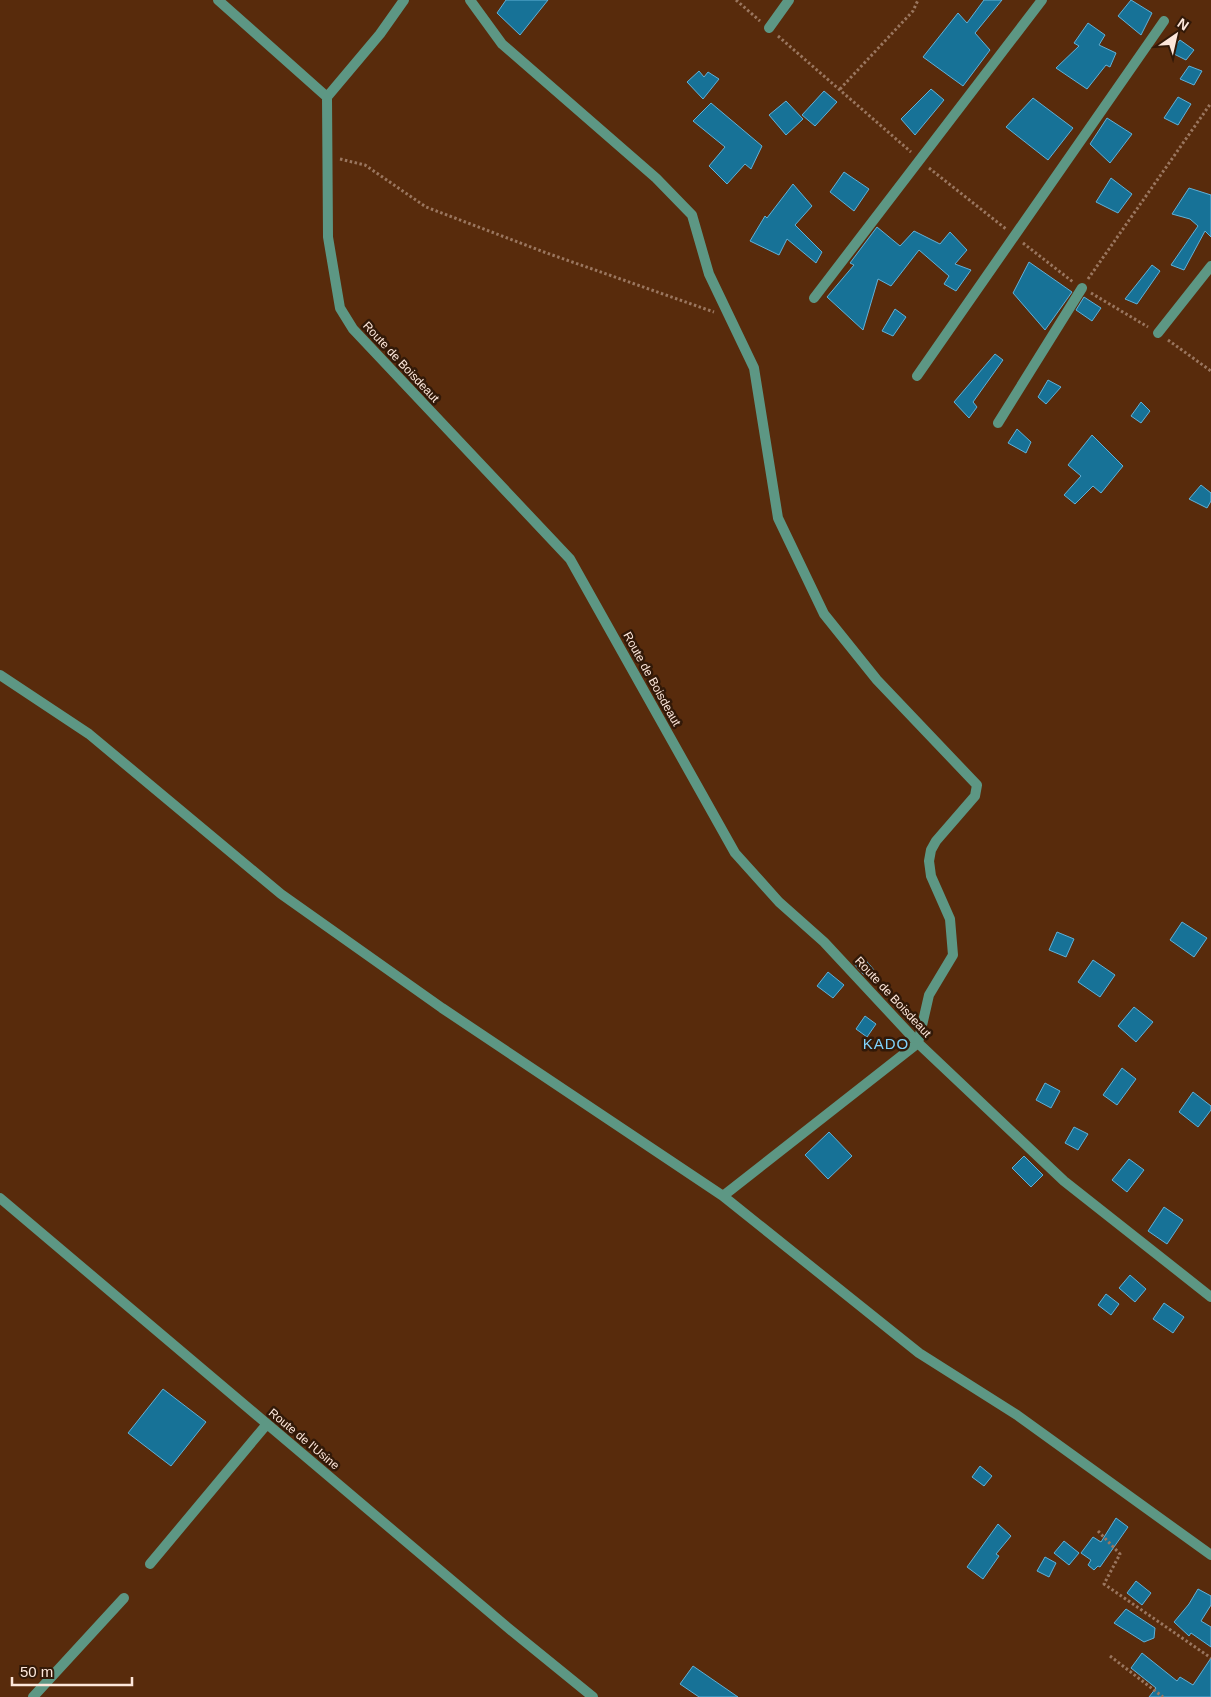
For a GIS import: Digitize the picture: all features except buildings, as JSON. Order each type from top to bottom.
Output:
[{"type":"street","points":[[218,0],[327,96],[380,34],[404,0]]},
{"type":"street","points":[[470,0],[502,44],[656,178],[692,215],[709,274],[754,368],[778,518],[824,614],[877,680],[977,785],[975,796],[930,850],[931,876],[950,919],[953,956],[929,995],[918,1042],[723,1196]]},
{"type":"street","points":[[769,28],[789,0]]},
{"type":"street","points":[[814,298],[1042,0]]},
{"type":"street","points":[[917,376],[1164,21]]},
{"type":"street","name":"Route de Boisdeaut","points":[[327,96],[328,237],[340,308],[353,329],[570,559],[735,854],[779,902],[824,942],[918,1042],[1064,1181],[1211,1297]]},
{"type":"street","points":[[1158,333],[1211,266]]},
{"type":"street","points":[[998,423],[1080,286]]},
{"type":"street","points":[[0,675],[88,734],[281,894],[442,1008],[723,1196],[919,1353],[1017,1415],[1211,1555]]},
{"type":"street","name":"Route de l'Usine","points":[[0,1198],[593,1697]]},
{"type":"street","points":[[150,1564],[267,1424]]},
{"type":"street","points":[[33,1697],[124,1598]]},
{"type":"path","points":[[736,0],[914,155]]},
{"type":"path","points":[[840,89],[913,11],[918,0]]},
{"type":"path","points":[[1080,286],[1211,103]]},
{"type":"path","points":[[327,156],[365,165],[426,207],[552,256],[730,317]]},
{"type":"path","points":[[922,162],[1014,235]]},
{"type":"path","points":[[1021,241],[1080,286],[1158,333],[1211,371]]},
{"type":"path","points":[[1098,1531],[1120,1554],[1104,1584],[1211,1658]]},
{"type":"path","points":[[1110,1656],[1163,1697]]},
{"type":"district","name":"KADO","points":[[886,1043]]}]
